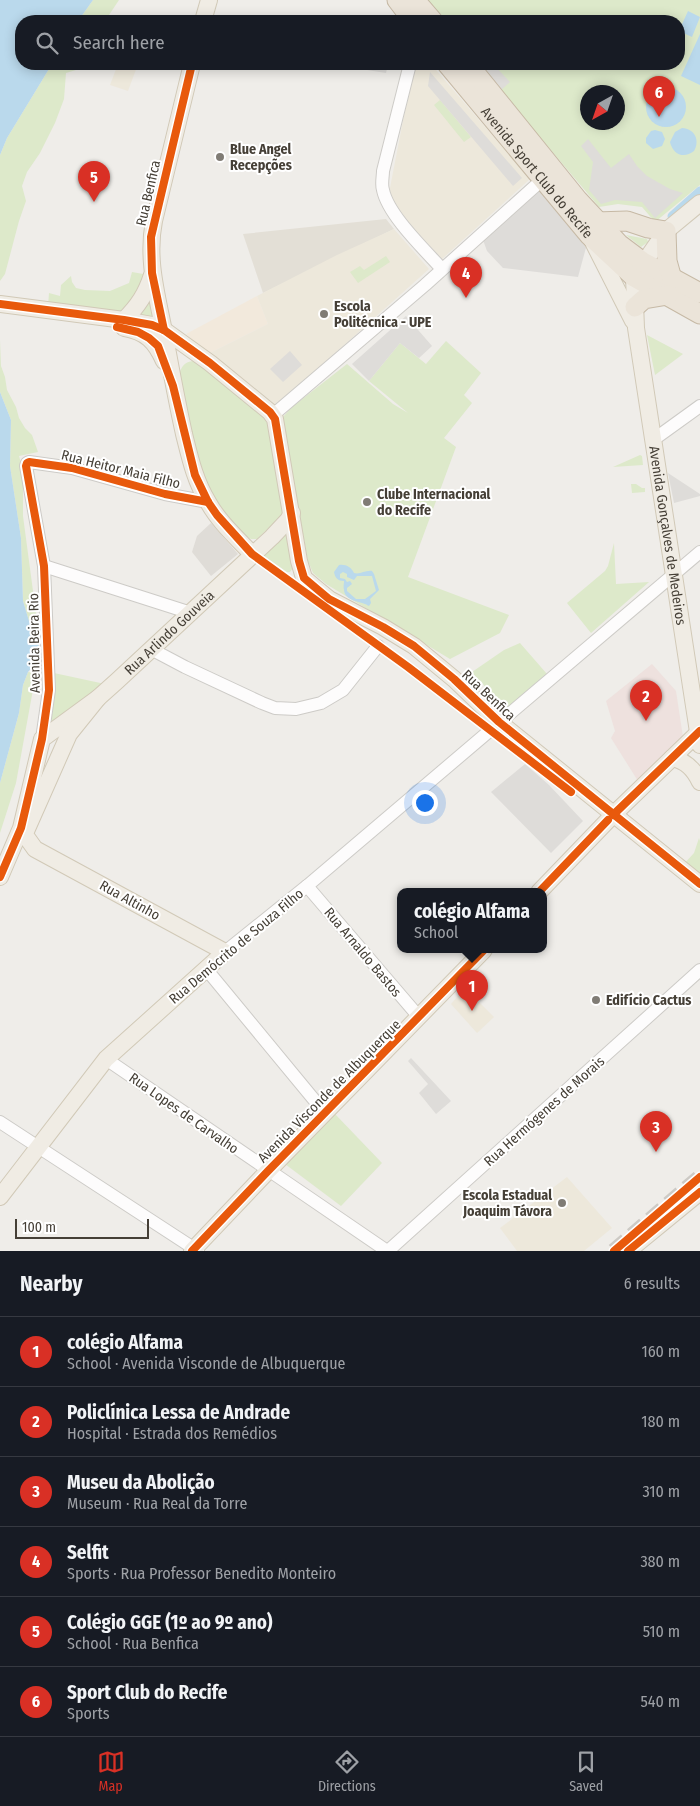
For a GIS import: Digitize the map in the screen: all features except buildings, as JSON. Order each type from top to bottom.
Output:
[{"type":"highway","points":[[397,0],[421,15]]},
{"type":"highway","name":"Avenida Sport Club do Recife","points":[[452,70],[543,179],[638,269],[670,287]]},
{"type":"highway","name":"Avenida Sport Club do Recife","points":[[473,70],[593,228]]},
{"type":"highway","points":[[593,228],[627,221],[648,228],[666,231],[670,287],[700,314]]},
{"type":"highway","points":[[635,307],[644,299],[670,287],[700,293]]},
{"type":"main road","points":[[205,15],[209,0]]},
{"type":"main road","name":"Rua Benfica","points":[[191,70],[154,221],[151,237],[152,273],[173,386],[192,466],[208,502],[252,554]]},
{"type":"main road","points":[[638,269],[666,231],[700,203]]},
{"type":"main road","name":"Avenida Gonçalves de Medeiros","points":[[593,228],[636,328]]},
{"type":"main road","name":"Avenida Gonçalves de Medeiros","points":[[638,269],[635,307],[636,328],[699,736]]},
{"type":"main road","points":[[124,320],[145,296],[152,273]]},
{"type":"main road","points":[[0,304],[18,310],[138,332],[158,346],[173,386]]},
{"type":"main road","points":[[0,312],[18,310],[124,320],[152,325],[164,330],[210,363],[274,415]]},
{"type":"main road","points":[[173,386],[176,370],[182,362],[194,359],[210,363]]},
{"type":"main road","name":"Rua Benfica","points":[[274,415],[299,561],[304,578],[329,599],[383,627],[414,646],[454,679],[498,722],[700,884]]},
{"type":"main road","points":[[252,554],[272,537],[292,513]]},
{"type":"main road","points":[[239,566],[243,558],[243,549],[240,542]]},
{"type":"main road","name":"Rua Arlindo Gouveia","points":[[42,739],[98,698],[252,554]]},
{"type":"main road","name":"Rua Arlindo Gouveia","points":[[35,848],[25,835],[26,831],[69,734],[98,698]]},
{"type":"main road","points":[[543,888],[613,815],[672,758],[699,736]]},
{"type":"main road","name":"Avenida Beira Rio","points":[[0,877],[21,828],[42,739]]},
{"type":"main road","points":[[672,758],[689,765],[700,782]]},
{"type":"main road","points":[[10,857],[22,849],[35,848]]},
{"type":"main road","name":"Rua Altinho","points":[[35,848],[225,952]]},
{"type":"main road","name":"Rua Demócrito de Souza Filho","points":[[0,1197],[106,1059],[225,952]]},
{"type":"main road","name":"Avenida Visconde de Albuquerque","points":[[195,1250],[268,1171],[481,953]]},
{"type":"main road","points":[[628,1251],[700,1192]]},
{"type":"street","points":[[408,70],[383,171],[382,188],[388,204],[400,221],[442,269]]},
{"type":"street","points":[[274,415],[543,179]]},
{"type":"street","points":[[653,440],[700,406]]},
{"type":"street","name":"Rua Heitor Maia Filho","points":[[27,463],[72,468],[165,494],[208,502]]},
{"type":"street","name":"Avenida Beira Rio","points":[[27,463],[44,566],[49,690],[42,739]]},
{"type":"street","name":"Rua Demócrito de Souza Filho","points":[[225,952],[307,886],[700,552]]},
{"type":"street","points":[[44,566],[190,613]]},
{"type":"street","points":[[151,649],[262,703],[275,708],[296,709],[321,704],[343,690],[378,646]]},
{"type":"street","name":"Rua Arnaldo Bastos","points":[[307,886],[419,1017]]},
{"type":"street","points":[[207,970],[325,1113]]},
{"type":"street","name":"Rua Hermógenes de Morais","points":[[387,1251],[700,970]]},
{"type":"street","name":"Rua Lopes de Carvalho","points":[[106,1059],[387,1251]]},
{"type":"street","points":[[0,1122],[195,1250]]},
{"type":"shaded area","points":[[116,70],[136,70],[128,91],[110,85]]},
{"type":"shaded area","points":[[367,70],[387,70],[386,73]]},
{"type":"shaded area","points":[[413,70],[436,70],[530,179],[442,259],[401,215],[389,193]]},
{"type":"shaded area","points":[[483,70],[499,70],[510,82],[500,91]]},
{"type":"shaded area","points":[[430,72],[522,178],[513,186],[428,86]]},
{"type":"shaded area","points":[[588,139],[611,168],[629,154],[647,176],[670,189],[683,193],[655,218],[642,202],[615,200],[601,204],[589,190],[593,162],[581,146]]},
{"type":"shaded area","points":[[539,188],[587,244],[578,277],[503,268],[487,251],[483,240]]},
{"type":"shaded area","points":[[386,219],[394,229],[263,293],[243,234]]},
{"type":"shaded area","name":"Escola Politécnica - UPE","points":[[394,229],[429,269],[275,407],[208,354],[268,324],[257,296],[337,255]]},
{"type":"shaded area","points":[[257,296],[268,324],[208,354],[186,334]]},
{"type":"shaded area","points":[[406,316],[432,346],[419,358],[400,343],[369,381],[352,364]]},
{"type":"shaded area","points":[[290,351],[302,365],[283,382],[270,369]]},
{"type":"shaded area","points":[[668,473],[700,494],[700,496],[674,503]]},
{"type":"shaded area","points":[[211,523],[238,554],[211,576],[192,552],[197,536]]},
{"type":"shaded area","points":[[652,664],[676,691],[683,737],[638,781],[611,738],[615,731],[606,701]]},
{"type":"shaded area","points":[[525,764],[549,785],[583,821],[551,853],[491,792]]},
{"type":"shaded area","points":[[465,988],[494,1017],[477,1033],[451,1004]]},
{"type":"shaded area","points":[[411,1058],[451,1101],[436,1114],[419,1093],[428,1084],[408,1061]]},
{"type":"shaded area","name":"Escola Estadual Joaquim Távora","points":[[567,1177],[612,1228],[584,1251],[517,1251],[500,1228]]},
{"type":"green space","points":[[93,0],[119,0],[109,15],[82,15]]},
{"type":"green space","points":[[424,0],[700,0],[700,185],[655,222],[642,207],[618,204],[599,207],[483,70],[685,70],[685,15],[437,15]]},
{"type":"green space","points":[[48,70],[76,70],[66,73],[64,99],[55,123],[40,153],[27,172],[22,186],[26,201],[5,274],[0,281],[0,155],[7,138]]},
{"type":"green space","points":[[440,100],[471,137],[464,142],[434,105]]},
{"type":"green space","points":[[626,235],[647,239],[648,242],[641,247]]},
{"type":"green space","points":[[386,256],[390,262],[358,283],[350,272],[360,266],[364,270]]},
{"type":"green space","points":[[132,272],[149,275],[128,314],[48,306],[49,293],[60,296],[61,285],[71,276],[76,288],[110,291],[129,283]]},
{"type":"green space","points":[[149,292],[161,325],[136,313]]},
{"type":"green space","points":[[647,335],[683,354],[655,375]]},
{"type":"green space","points":[[0,340],[1,366],[7,390],[16,407],[19,418],[32,435],[38,452],[19,456],[23,470],[23,516],[37,621],[29,621],[23,601],[21,538],[10,466],[11,420],[0,392]]},
{"type":"green space","name":"Clube Internacional do Recife","points":[[446,341],[481,373],[464,395],[472,403],[444,438],[456,447],[408,577],[509,615],[500,633],[450,659],[326,584],[313,573],[308,561],[282,418],[292,407],[347,364],[393,404],[408,413],[369,381],[400,343],[426,364]]},
{"type":"green space","points":[[193,361],[198,362],[259,412],[269,427],[283,511],[280,517],[257,539],[251,539],[244,535],[228,520],[199,474],[179,375],[184,365]]},
{"type":"green space","points":[[640,455],[642,456],[643,465],[613,467]]},
{"type":"green space","points":[[631,484],[645,488],[645,492],[632,493]]},
{"type":"green space","points":[[288,530],[293,568],[290,572],[287,572],[264,556]]},
{"type":"green space","points":[[614,543],[616,584],[649,582],[591,633],[567,603],[605,571]]},
{"type":"green space","points":[[520,643],[547,674],[506,709],[495,703],[483,684],[472,672],[504,650]]},
{"type":"green space","points":[[28,672],[36,673],[16,783],[0,833],[0,783],[19,713],[23,685]]},
{"type":"green space","points":[[54,673],[105,684],[49,728]]},
{"type":"green space","points":[[699,838],[700,881],[682,866],[694,853]]},
{"type":"green space","points":[[335,1114],[382,1163],[341,1206],[285,1164]]},
{"type":"water","points":[[0,0],[93,0],[82,15],[15,15],[15,70],[48,70],[7,138],[0,155]]},
{"type":"water","points":[[688,11],[700,17],[692,37],[685,34],[685,18]]},
{"type":"water","points":[[700,34],[700,85],[681,76]]},
{"type":"water","points":[[666,87],[680,93],[686,107],[680,121],[666,127],[652,121],[646,107],[652,93]]},
{"type":"water","points":[[682,128],[690,130],[696,139],[694,151],[686,155],[676,153],[670,142],[675,132]]},
{"type":"water","points":[[651,131],[662,132],[665,139],[662,146],[653,149],[646,143],[646,138]]},
{"type":"water","points":[[0,392],[11,420],[10,466],[21,538],[23,601],[29,621],[37,635],[39,648],[35,664],[28,672],[23,685],[19,713],[0,783]]},
{"type":"water","points":[[339,565],[348,566],[354,573],[372,571],[379,590],[370,599],[371,603],[369,606],[347,597],[344,581],[337,579],[334,572]],"holes":[[[343,572],[347,574],[347,577],[354,580],[357,576],[372,576],[376,591],[365,599],[356,599],[347,591],[347,588],[352,584],[350,581],[347,582],[345,579],[340,578],[340,574]]]},
{"type":"waterway","points":[[672,216],[700,191]]},
{"type":"tunnel","points":[[614,1251],[700,1177]]},
{"type":"cycle path","points":[[164,330],[152,273],[151,237],[191,70]]},
{"type":"cycle path","points":[[0,304],[152,325],[164,330],[210,363],[270,412],[275,419],[299,561],[304,578],[329,599],[383,627],[414,646],[454,679],[499,722],[700,884]]},
{"type":"cycle path","points":[[117,327],[138,332],[158,346],[173,386],[195,475],[208,502],[217,515],[252,554],[408,667],[571,792]]},
{"type":"cycle path","points":[[0,877],[21,828],[42,739],[49,690],[44,566],[27,463],[72,468],[165,494],[208,502]]},
{"type":"cycle path","points":[[613,815],[700,731]]},
{"type":"cycle path","points":[[543,888],[608,820]]},
{"type":"cycle path","points":[[192,1251],[481,953]]},
{"type":"cycle path","points":[[614,1251],[700,1177]]},
{"type":"cycle path","points":[[628,1251],[700,1192]]},
{"type":"place","name":"Sport Club do Recife","points":[[659,117]]},
{"type":"place","name":"Blue Angel Recepções","points":[[220,157]]},
{"type":"place","name":"Colégio GGE (1º ao 9º ano)","points":[[94,202]]},
{"type":"place","name":"Selfit","points":[[466,298]]},
{"type":"place","name":"Escola Politécnica - UPE","points":[[324,314]]},
{"type":"place","name":"Clube Internacional do Recife","points":[[367,502]]},
{"type":"place","name":"Policlínica Lessa de Andrade","points":[[646,721]]},
{"type":"place","name":"Edifício Cactus","points":[[596,1000]]},
{"type":"place","name":"colégio Alfama","points":[[472,1011]]},
{"type":"place","name":"Museu da Abolição","points":[[656,1152]]},
{"type":"place","name":"Escola Estadual Joaquim Távora","points":[[562,1203]]}]
